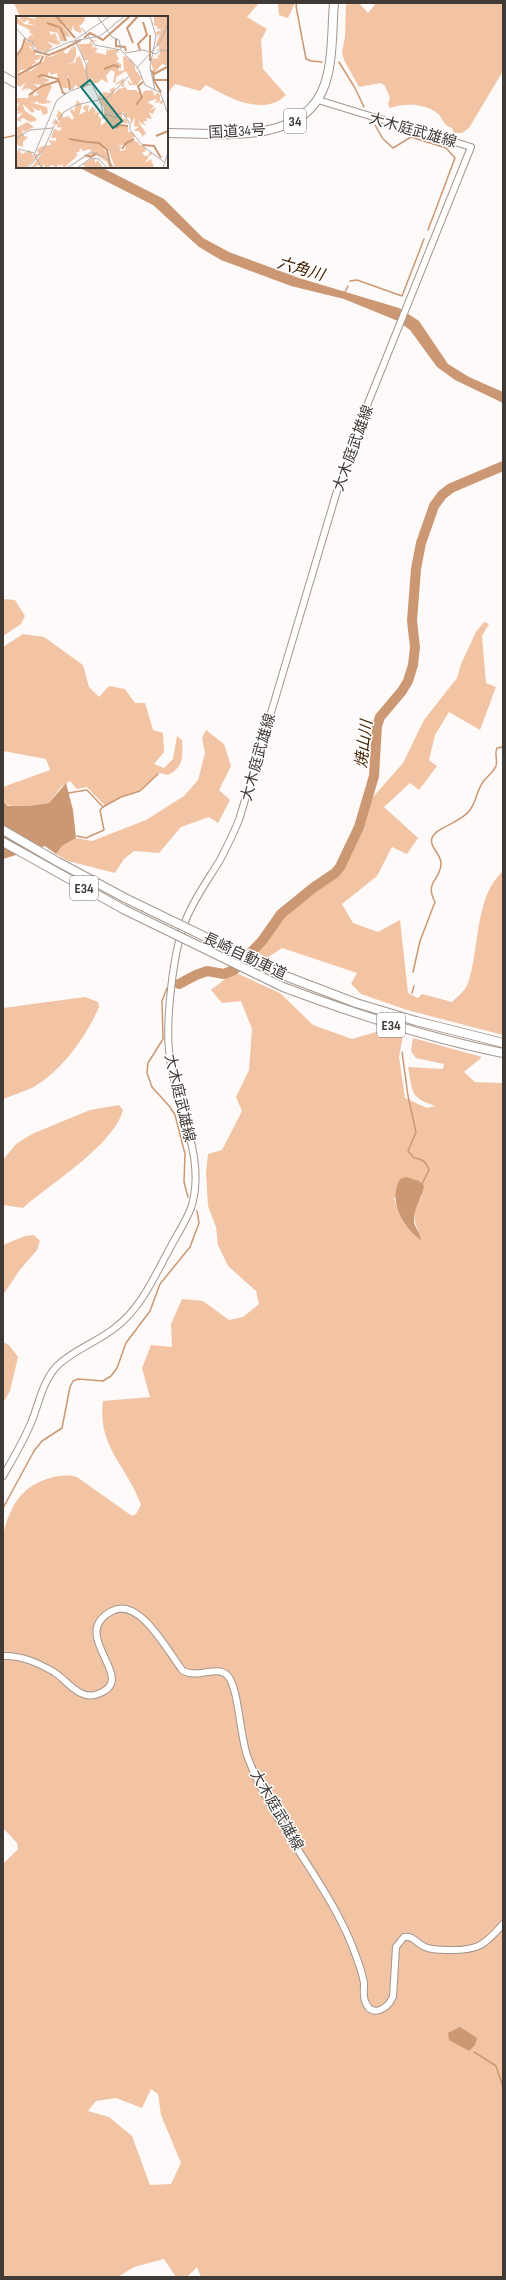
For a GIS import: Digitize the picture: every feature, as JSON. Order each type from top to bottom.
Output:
[{"type":"highway","name":"国道34号","points":[[168,133],[244,134],[270,130],[294,122],[304,115],[318,100],[328,74],[334,3]]},
{"type":"highway","points":[[3,76],[16,83]]},
{"type":"highway","name":"長崎自動車道","points":[[3,830],[125,898],[288,977],[356,1003],[416,1022],[503,1043]]},
{"type":"highway","name":"長崎自動車道","points":[[3,842],[123,909],[283,986],[345,1011],[388,1024],[503,1054]]},
{"type":"main road","name":"大木庭武雄線","points":[[3,1476],[27,1432],[46,1381],[57,1367],[69,1356],[116,1327],[130,1314],[150,1285],[190,1208],[196,1173],[190,1139],[171,1070],[169,1050],[170,1010],[178,946],[185,922],[194,903],[228,846],[239,820],[334,498],[407,305],[471,147],[318,100]]},
{"type":"main road","name":"大木庭武雄線","points":[[3,1656],[14,1656],[27,1659],[55,1673],[82,1694],[98,1694],[106,1689],[111,1681],[113,1672],[97,1643],[100,1622],[106,1614],[115,1609],[125,1608],[137,1612],[148,1622],[183,1671],[198,1675],[216,1670],[222,1671],[228,1676],[234,1687],[240,1731],[247,1758],[260,1786],[345,1928],[362,1974],[364,1999],[366,2005],[372,2009],[379,2011],[384,2009],[390,2003],[392,1997],[396,1947],[404,1937],[412,1938],[426,1948],[465,1951],[476,1949],[487,1942],[503,1924]]},
{"type":"shaded area","points":[[14,3],[259,3],[247,17],[267,29],[261,40],[263,69],[286,95],[267,105],[257,105],[236,100],[206,85],[200,91],[175,84],[168,93],[168,16],[20,16]]},
{"type":"shaded area","points":[[276,3],[295,3],[288,18],[279,15],[278,5]]},
{"type":"shaded area","points":[[350,3],[359,3],[368,13],[376,3],[503,3],[503,71],[469,128],[462,133],[454,133],[452,128],[444,123],[437,113],[426,107],[401,105],[390,108],[388,104],[390,98],[385,86],[381,83],[359,87],[344,60],[342,52],[345,37],[346,5]]},
{"type":"shaded area","points":[[80,168],[103,168],[164,199],[203,238],[229,252],[299,278],[399,308],[419,321],[448,364],[469,377],[503,392],[503,403],[455,380],[437,367],[410,330],[398,321],[344,299],[291,286],[221,260],[199,247],[153,205]]},
{"type":"shaded area","points":[[3,599],[15,600],[25,616],[21,624],[3,636]]},
{"type":"shaded area","points":[[484,622],[489,624],[482,636],[486,683],[496,687],[480,730],[449,712],[435,735],[429,760],[437,766],[419,790],[410,783],[384,807],[418,838],[407,854],[392,847],[377,876],[342,904],[353,923],[378,932],[400,920],[408,993],[418,998],[422,994],[452,1002],[467,986],[472,969],[482,909],[494,882],[503,871],[503,1035],[407,1010],[361,994],[351,984],[357,973],[282,948],[267,958],[256,952],[277,921],[338,875],[366,820],[373,797],[403,763],[424,720],[457,678],[461,664],[476,632]]},
{"type":"shaded area","points":[[23,634],[44,637],[83,665],[89,687],[99,697],[109,686],[125,689],[135,703],[145,703],[153,730],[163,733],[164,752],[154,764],[164,768],[173,759],[177,736],[182,740],[182,756],[180,765],[168,775],[159,773],[139,791],[120,797],[105,806],[87,787],[77,789],[70,781],[61,787],[49,803],[19,807],[8,805],[3,802],[3,787],[50,770],[46,759],[3,751],[3,647]]},
{"type":"shaded area","points":[[206,730],[224,744],[231,766],[219,790],[230,800],[218,823],[209,817],[181,827],[159,853],[134,851],[124,859],[115,873],[68,861],[56,854],[62,846],[76,838],[92,841],[146,820],[184,796],[198,780],[205,753],[202,738]]},
{"type":"shaded area","points":[[66,783],[73,810],[76,838],[62,846],[56,854],[45,846],[3,859],[3,802],[8,806],[29,806],[49,803]]},
{"type":"shaded area","points":[[234,972],[280,993],[313,1025],[352,1039],[383,1030],[403,1036],[399,1057],[405,1098],[427,1108],[435,1106],[421,1100],[416,1096],[412,1088],[408,1067],[443,1069],[444,1064],[416,1058],[411,1051],[413,1038],[482,1057],[464,1072],[475,1082],[503,1083],[503,2277],[201,2277],[197,2267],[187,2277],[176,2277],[164,2259],[134,2267],[118,2277],[3,2277],[3,1864],[18,1849],[17,1843],[3,1828],[3,1534],[12,1509],[21,1495],[35,1484],[60,1476],[77,1477],[132,1516],[136,1514],[141,1505],[129,1479],[109,1444],[102,1417],[103,1401],[150,1397],[142,1368],[151,1345],[172,1347],[171,1324],[182,1299],[203,1301],[229,1320],[243,1317],[259,1304],[256,1291],[228,1266],[218,1245],[216,1227],[208,1206],[206,1173],[208,1154],[222,1150],[242,1111],[236,1097],[249,1070],[252,1029],[241,1001],[222,1003],[211,990]],"holes":[[[422,1195],[416,1207],[414,1216],[416,1226],[422,1238],[416,1235],[407,1226],[401,1216],[394,1198]],[[151,2089],[158,2094],[161,2115],[181,2163],[171,2184],[150,2185],[132,2136],[109,2117],[88,2111],[96,2101],[116,2098],[142,2108]]]},
{"type":"shaded area","points":[[85,997],[98,1002],[99,1007],[80,1042],[72,1053],[43,1081],[32,1088],[3,1099],[3,1008]]},
{"type":"shaded area","points":[[119,1105],[123,1110],[117,1123],[95,1150],[80,1163],[23,1208],[3,1205],[3,1160],[16,1144],[32,1134],[90,1110]]},
{"type":"shaded area","points":[[406,1177],[419,1181],[424,1186],[414,1215],[414,1223],[421,1240],[414,1235],[403,1221],[396,1204],[397,1187],[400,1179]]},
{"type":"shaded area","points":[[34,1235],[40,1241],[37,1250],[19,1271],[3,1295],[3,1245],[25,1236]]},
{"type":"shaded area","points":[[3,1342],[9,1345],[18,1357],[10,1391],[3,1403]]},
{"type":"shaded area","points":[[460,2027],[477,2038],[475,2045],[469,2051],[449,2040],[448,2033]]},
{"type":"waterway","points":[[297,3],[296,6],[306,59],[322,62]]},
{"type":"waterway","points":[[339,62],[355,88],[364,107]]},
{"type":"waterway","points":[[375,125],[383,139],[393,148],[411,137],[446,148],[455,158],[428,230]]},
{"type":"waterway","points":[[3,138],[16,135]]},
{"type":"waterway","points":[[350,281],[357,280],[402,296],[424,239]]},
{"type":"waterway","points":[[345,292],[348,286]]},
{"type":"waterway","name":"焼山川","points":[[179,984],[207,971],[224,974],[234,970],[262,941],[281,914],[313,888],[335,873],[340,867],[359,827],[374,776],[377,726],[380,717],[402,691],[408,681],[413,665],[415,647],[412,621],[416,569],[421,543],[434,506],[442,495],[451,488],[503,466]]},
{"type":"waterway","points":[[413,972],[420,941],[435,902],[431,890],[432,885],[439,874],[441,863],[432,844],[432,838],[438,831],[461,818],[470,810],[481,785],[496,766],[497,748],[503,747]]},
{"type":"waterway","points":[[68,793],[87,790],[103,807],[121,797],[140,791],[158,774]]},
{"type":"waterway","points":[[77,836],[86,838],[104,830],[100,810],[103,807]]},
{"type":"waterway","points":[[412,993],[414,986]]},
{"type":"waterway","points":[[167,988],[162,1001],[163,1039],[148,1063],[147,1073],[152,1087],[170,1107],[175,1115],[185,1154],[184,1182],[188,1197]]},
{"type":"waterway","points":[[402,1052],[408,1096],[416,1132],[408,1151],[414,1158],[424,1161],[429,1170],[422,1184]]},
{"type":"waterway","points":[[3,1508],[34,1451],[42,1441],[62,1428],[70,1387],[73,1381],[78,1379],[103,1381],[111,1376],[117,1368],[126,1343],[150,1311],[160,1284],[190,1247],[199,1223],[197,1211]]},
{"type":"waterway","points":[[474,2052],[496,2066],[503,2087]]},
{"type":"water label","name":"六角川","points":[[301,268]]}]
